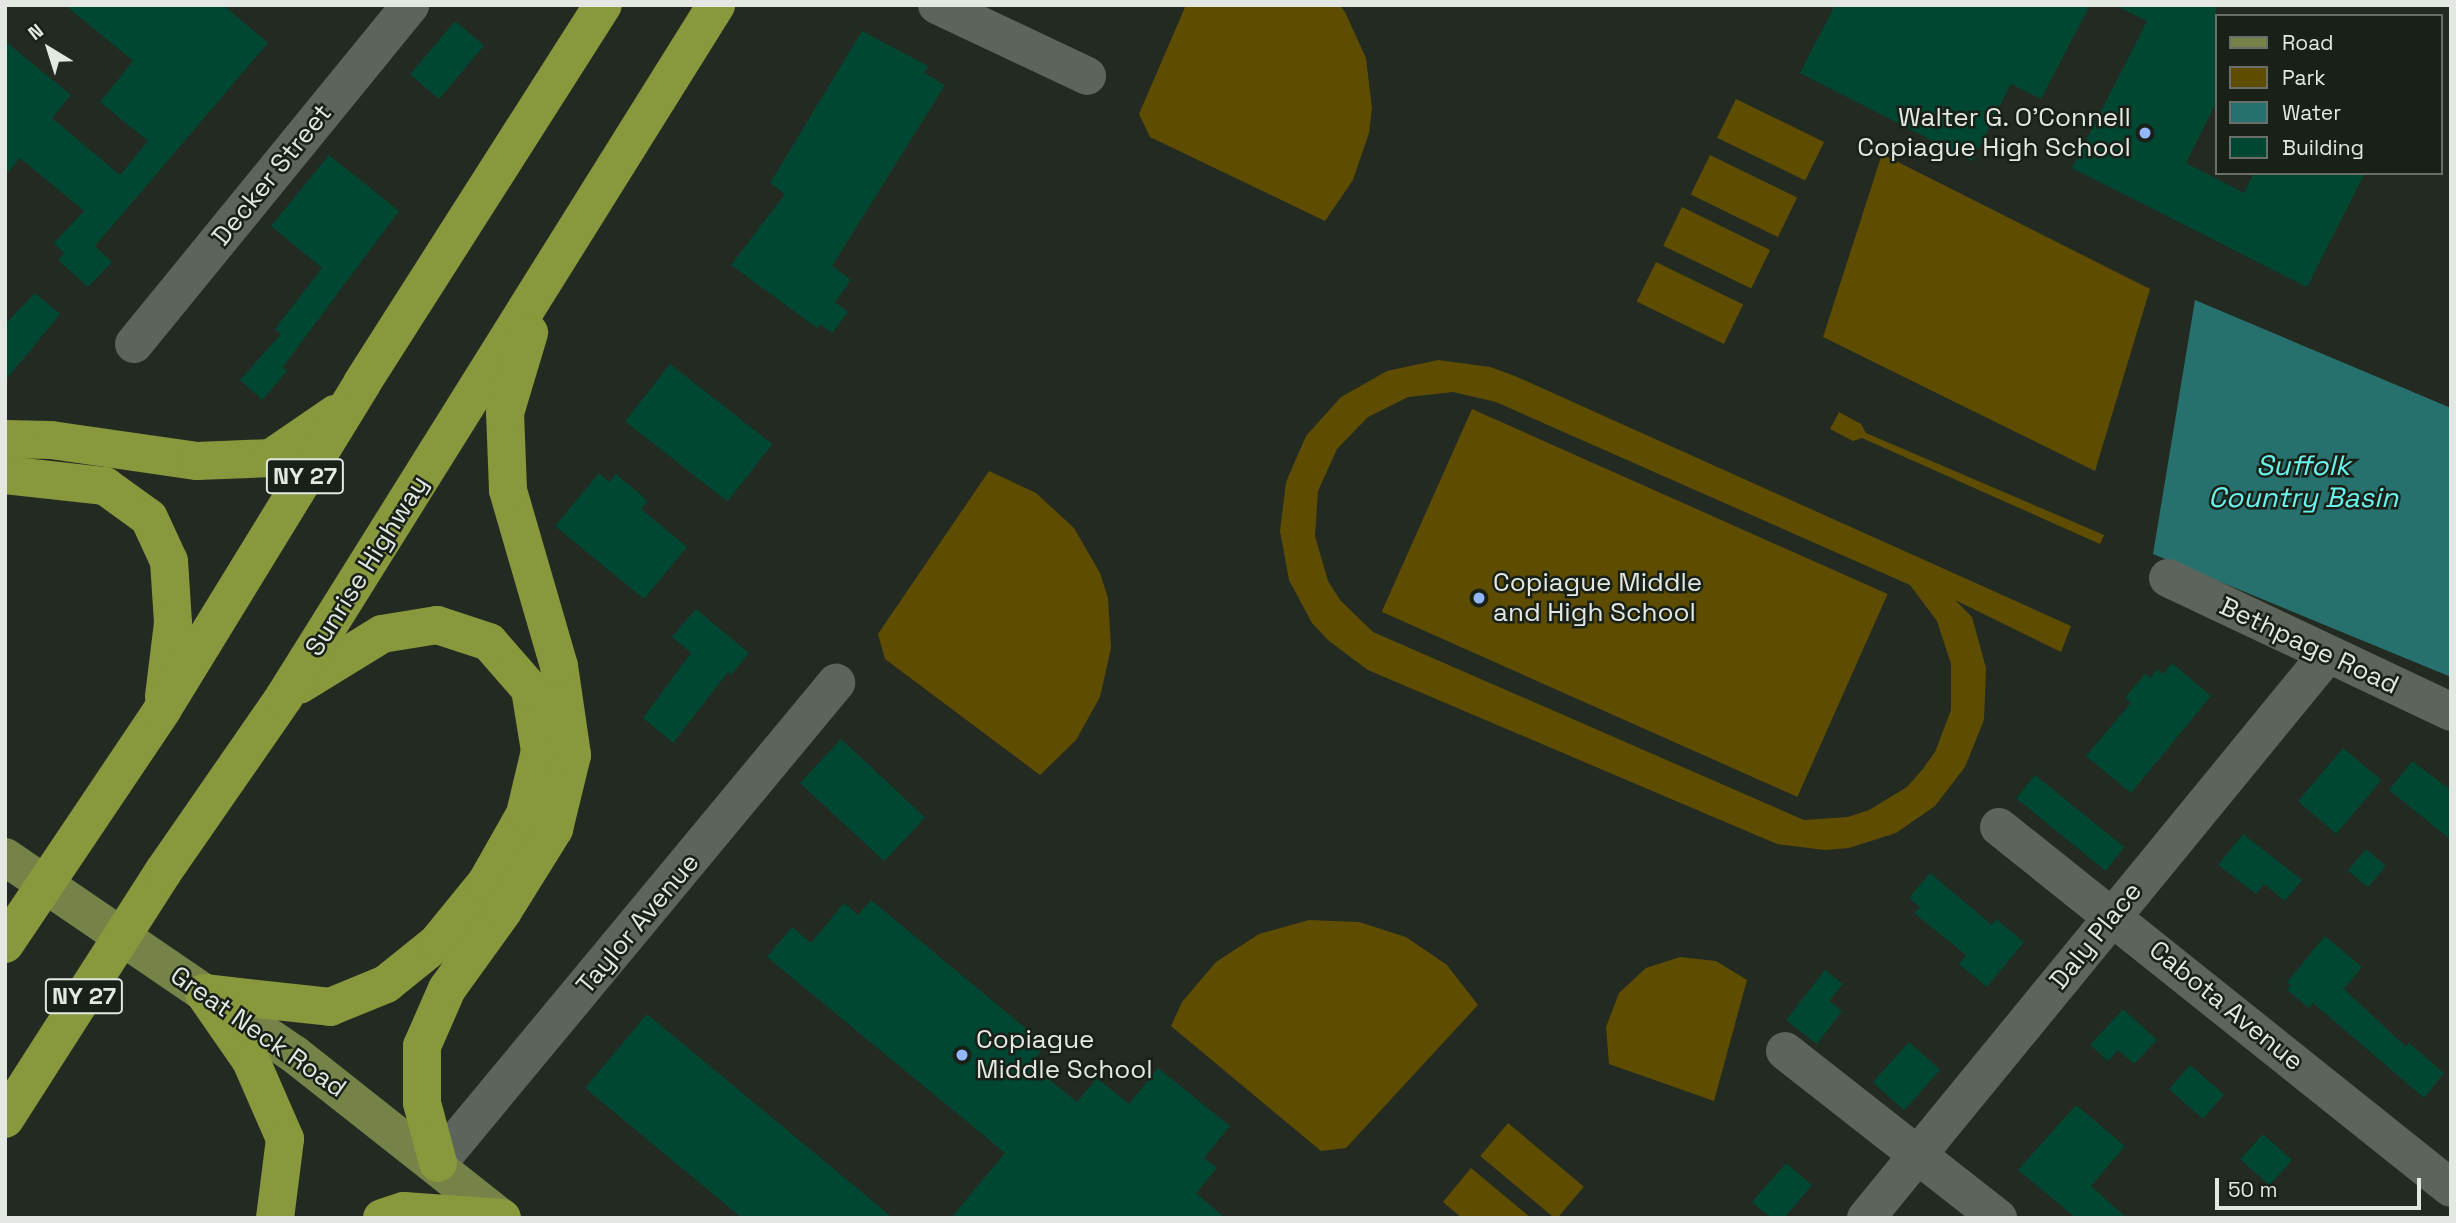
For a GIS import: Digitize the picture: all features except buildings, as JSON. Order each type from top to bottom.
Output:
[{"type":"highway","name":"NY 27","points":[[5,944],[162,710],[362,383],[603,5]]},
{"type":"highway","name":"Sunrise Highway","points":[[5,1119],[163,872],[284,697],[542,288],[716,5]]},
{"type":"highway","points":[[438,1163],[422,1103],[422,1046],[447,989],[503,911],[554,829],[572,755],[559,666],[508,490],[505,413],[542,288]]},
{"type":"highway","points":[[5,439],[51,440],[197,461],[271,458],[329,420],[362,383]]},
{"type":"highway","points":[[5,475],[105,486],[149,519],[169,561],[173,623],[162,710]]},
{"type":"highway","points":[[205,993],[330,1007],[386,984],[438,943],[485,883],[524,814],[540,751],[530,689],[489,642],[437,625],[382,634],[320,668],[284,697]]},
{"type":"highway","points":[[205,993],[250,1061],[285,1139],[275,1218]]},
{"type":"highway","points":[[382,1218],[404,1211],[502,1218]]},
{"type":"main road","name":"Great Neck Road","points":[[5,857],[294,1054],[438,1163],[502,1218]]},
{"type":"street","name":"Decker Street","points":[[134,344],[411,5]]},
{"type":"street","points":[[937,5],[1087,76]]},
{"type":"street","name":"Bethpage Road","points":[[2168,578],[2451,712]]},
{"type":"street","name":"Daly Place","points":[[1866,1218],[2327,655]]},
{"type":"street","name":"Taylor Avenue","points":[[438,1163],[836,683]]},
{"type":"street","name":"Cabota Avenue","points":[[1999,827],[2113,915],[2451,1188]]},
{"type":"street","points":[[1785,1051],[1919,1153],[1998,1218]]},
{"type":"green space","points":[[1186,5],[1340,5],[1345,12],[1366,58],[1372,108],[1369,133],[1353,180],[1325,221],[1150,137],[1139,114]]},
{"type":"green space","points":[[1736,99],[1824,142],[1805,181],[1717,138]]},
{"type":"green space","points":[[1882,154],[2150,289],[2095,471],[1823,337]]},
{"type":"green space","points":[[1710,155],[1797,198],[1778,237],[1691,195]]},
{"type":"green space","points":[[1682,207],[1770,250],[1751,289],[1663,246]]},
{"type":"green space","points":[[1656,262],[1743,305],[1724,344],[1637,302]]},
{"type":"green space","points":[[1438,360],[1490,367],[1515,376],[2071,626],[2061,652],[1955,600],[1972,617],[1986,668],[1984,720],[1965,767],[1935,806],[1896,833],[1849,848],[1825,850],[1777,844],[1368,670],[1329,641],[1312,623],[1289,580],[1280,531],[1286,482],[1306,436],[1341,397],[1387,371]],"holes":[[[1453,392],[1496,402],[1910,585],[1937,621],[1951,664],[1951,710],[1935,752],[1907,787],[1869,810],[1848,817],[1804,820],[1373,632],[1340,600],[1328,581],[1315,536],[1318,491],[1337,449],[1368,417],[1408,397]]]},
{"type":"green space","points":[[1472,409],[1888,594],[1797,797],[1382,612]]},
{"type":"green space","points":[[1839,412],[1861,424],[1866,433],[2104,535],[2100,544],[1862,438],[1853,441],[1830,429]]},
{"type":"green space","points":[[989,471],[1036,493],[1074,528],[1100,573],[1108,598],[1111,648],[1100,697],[1076,740],[1040,775],[885,659],[878,634]]},
{"type":"green space","points":[[1309,920],[1359,922],[1406,937],[1447,965],[1478,1005],[1346,1148],[1321,1151],[1171,1026],[1182,1002],[1216,962],[1259,934]]},
{"type":"green space","points":[[1680,957],[1716,961],[1747,980],[1714,1101],[1609,1064],[1606,1027],[1619,993],[1646,968]]},
{"type":"green space","points":[[1508,1123],[1584,1187],[1558,1218],[1554,1218],[1480,1156]]},
{"type":"green space","points":[[1471,1168],[1531,1218],[1462,1218],[1443,1202]]},
{"type":"water","name":"Suffolk Country Basin","points":[[2195,300],[2451,408],[2451,677],[2153,554]]},
{"type":"place","name":"Walter G. O'Connell Copiague High School","points":[[2145,133]]},
{"type":"place","name":"Copiague Middle and High School","points":[[1479,598]]},
{"type":"place","name":"Copiague Middle School","points":[[962,1055]]}]
